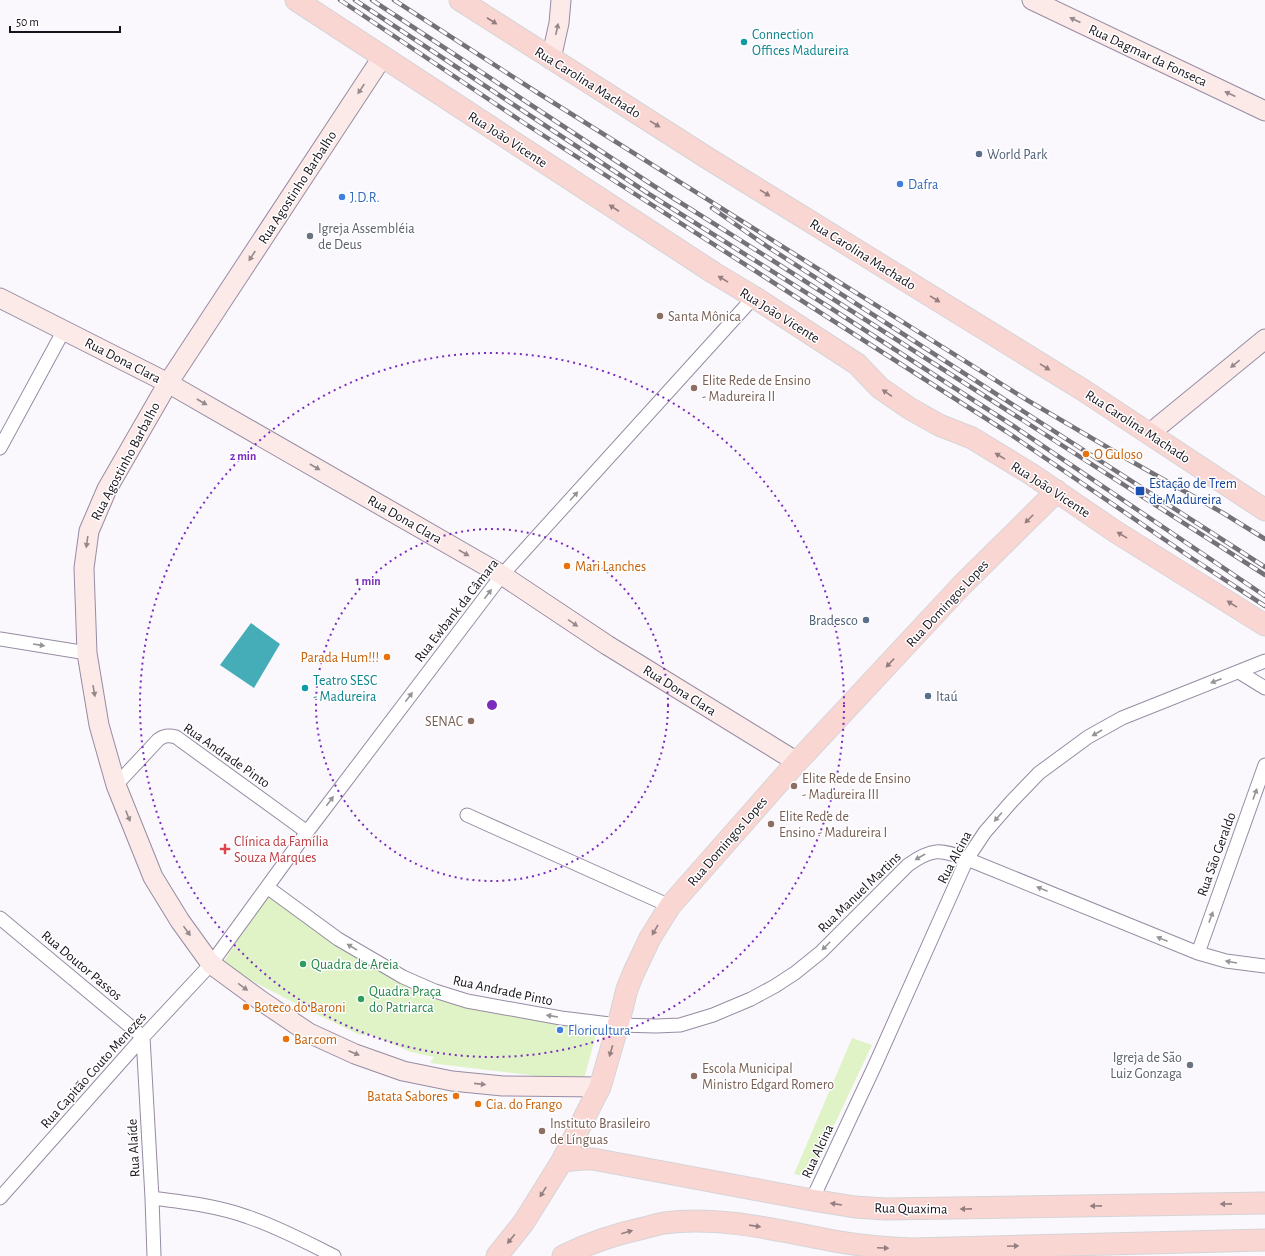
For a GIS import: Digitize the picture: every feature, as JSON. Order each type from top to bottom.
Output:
[{"type":"main road","name":"Rua João Vicente","points":[[296,0],[714,274],[754,297],[857,364],[880,388],[909,408],[939,425],[972,438],[1057,491],[1116,532],[1265,625]]},
{"type":"main road","name":"Rua Carolina Machado","points":[[460,0],[709,159],[1083,390],[1265,510]]},
{"type":"main road","name":"Rua Domingos Lopes","points":[[497,1256],[524,1222],[562,1162],[600,1087],[627,989],[650,938],[670,906],[797,762],[962,585],[1057,491]]},
{"type":"main road","name":"Rua Quaxima","points":[[562,1162],[582,1158],[594,1159],[812,1200],[855,1206],[917,1210],[1265,1203]]},
{"type":"main road","points":[[563,1256],[590,1244],[617,1235],[664,1223],[690,1221],[756,1226],[866,1246],[906,1249],[1265,1240]]},
{"type":"street","points":[[551,59],[559,23],[561,0]]},
{"type":"street","name":"Rua Dagmar da Fonseca","points":[[1032,0],[1265,111]]},
{"type":"street","name":"Rua Agostinho Barbalho","points":[[383,56],[168,383],[107,489],[89,531],[84,568],[87,653],[99,725],[116,785],[153,877],[180,921],[211,964],[260,1000],[309,1033],[355,1054],[403,1071],[452,1081],[503,1086],[600,1087]]},
{"type":"street","name":"Rua Ewbank da Câmara","points":[[211,964],[307,832],[502,575],[754,297]]},
{"type":"street","name":"Rua Dona Clara","points":[[0,298],[168,383],[502,575],[608,645],[797,762]]},
{"type":"street","points":[[0,448],[64,330]]},
{"type":"street","points":[[1149,434],[1265,339]]},
{"type":"street","points":[[0,639],[87,653]]},
{"type":"street","name":"Rua Alcina","points":[[812,1200],[876,1063],[967,859],[985,832],[1039,773],[1088,738],[1122,718],[1265,661]]},
{"type":"street","points":[[1239,672],[1265,688]]},
{"type":"street","name":"Rua Andrade Pinto","points":[[116,785],[158,740],[163,736],[170,735],[176,737],[307,832]]},
{"type":"street","name":"Rua São Geraldo","points":[[1198,953],[1265,765]]},
{"type":"street","points":[[467,815],[670,906]]},
{"type":"street","name":"Rua Manuel Martins","points":[[618,1025],[656,1026],[680,1024],[713,1015],[751,999],[782,982],[821,952],[908,865],[922,855],[931,852],[947,852],[967,859],[1198,953],[1226,961],[1265,966]]},
{"type":"street","name":"Rua Andrade Pinto","points":[[267,887],[338,939],[403,977],[435,991],[467,1001],[507,1009],[561,1018],[618,1025]]},
{"type":"street","name":"Rua Doutor Passos","points":[[0,918],[143,1037]]},
{"type":"street","name":"Rua Capitão Couto Menezes","points":[[0,1198],[143,1037],[211,964]]},
{"type":"street","name":"Rua Alaíde","points":[[143,1037],[154,1256]]},
{"type":"street","points":[[152,1198],[222,1209],[247,1216],[286,1231],[334,1256]]},
{"type":"green space","points":[[267,895],[334,942],[375,968],[407,985],[598,1027],[584,1079],[537,1076],[430,1063],[434,1057],[411,1052],[369,1034],[360,1035],[252,981],[224,961]]},
{"type":"green space","points":[[852,1038],[872,1045],[812,1172],[803,1176],[794,1174]]},
{"type":"water","points":[[251,623],[280,644],[254,688],[220,665]]},
{"type":"railway","points":[[340,0],[524,123],[1007,432],[1193,559],[1265,606]]},
{"type":"railway","points":[[355,0],[649,194],[829,307],[1012,425],[1265,596]]},
{"type":"railway","points":[[372,0],[654,186],[1265,575]]},
{"type":"railway","points":[[394,0],[538,93],[1027,400],[1223,513],[1265,539]]},
{"type":"railway","points":[[712,208],[768,247],[1265,567]]},
{"type":"place","name":"Connection Offices Madureira","points":[[744,42]]},
{"type":"place","name":"World Park","points":[[979,154]]},
{"type":"place","name":"Dafra","points":[[900,184]]},
{"type":"place","name":"J.D.R.","points":[[342,197]]},
{"type":"place","name":"Igreja Assembléia de Deus","points":[[310,236]]},
{"type":"place","name":"Santa Mônica","points":[[660,316]]},
{"type":"place","name":"Elite Rede de Ensino - Madureira II","points":[[694,388]]},
{"type":"place","name":"O Guloso","points":[[1086,454]]},
{"type":"place","name":"Estação de Trem de Madureira","points":[[1140,491]]},
{"type":"place","name":"Mari Lanches","points":[[567,566]]},
{"type":"place","name":"Bradesco","points":[[866,620]]},
{"type":"place","name":"Parada Hum!!!","points":[[387,657]]},
{"type":"place","name":"Teatro SESC - Madureira","points":[[305,688]]},
{"type":"place","name":"Itaú","points":[[928,696]]},
{"type":"place","name":"SENAC","points":[[471,721]]},
{"type":"place","name":"Elite Rede de Ensino - Madureira III","points":[[794,786]]},
{"type":"place","name":"Elite Rede de Ensino - Madureira I","points":[[771,824]]},
{"type":"place","name":"Clínica da Família Souza Marques","points":[[225,849]]},
{"type":"place","name":"Quadra de Areia","points":[[303,964]]},
{"type":"place","name":"Quadra Praça do Patriarca","points":[[361,999]]},
{"type":"place","name":"Boteco do Baroni","points":[[246,1007]]},
{"type":"place","name":"Floricultura","points":[[560,1030]]},
{"type":"place","name":"Bar.com","points":[[286,1039]]},
{"type":"place","name":"Igreja de São Luiz Gonzaga","points":[[1190,1065]]},
{"type":"place","name":"Escola Municipal Ministro Edgard Romero","points":[[694,1076]]},
{"type":"place","name":"Batata Sabores","points":[[456,1096]]},
{"type":"place","name":"Cia. do Frango","points":[[478,1104]]},
{"type":"place","name":"Instituto Brasileiro de Línguas","points":[[542,1131]]}]
